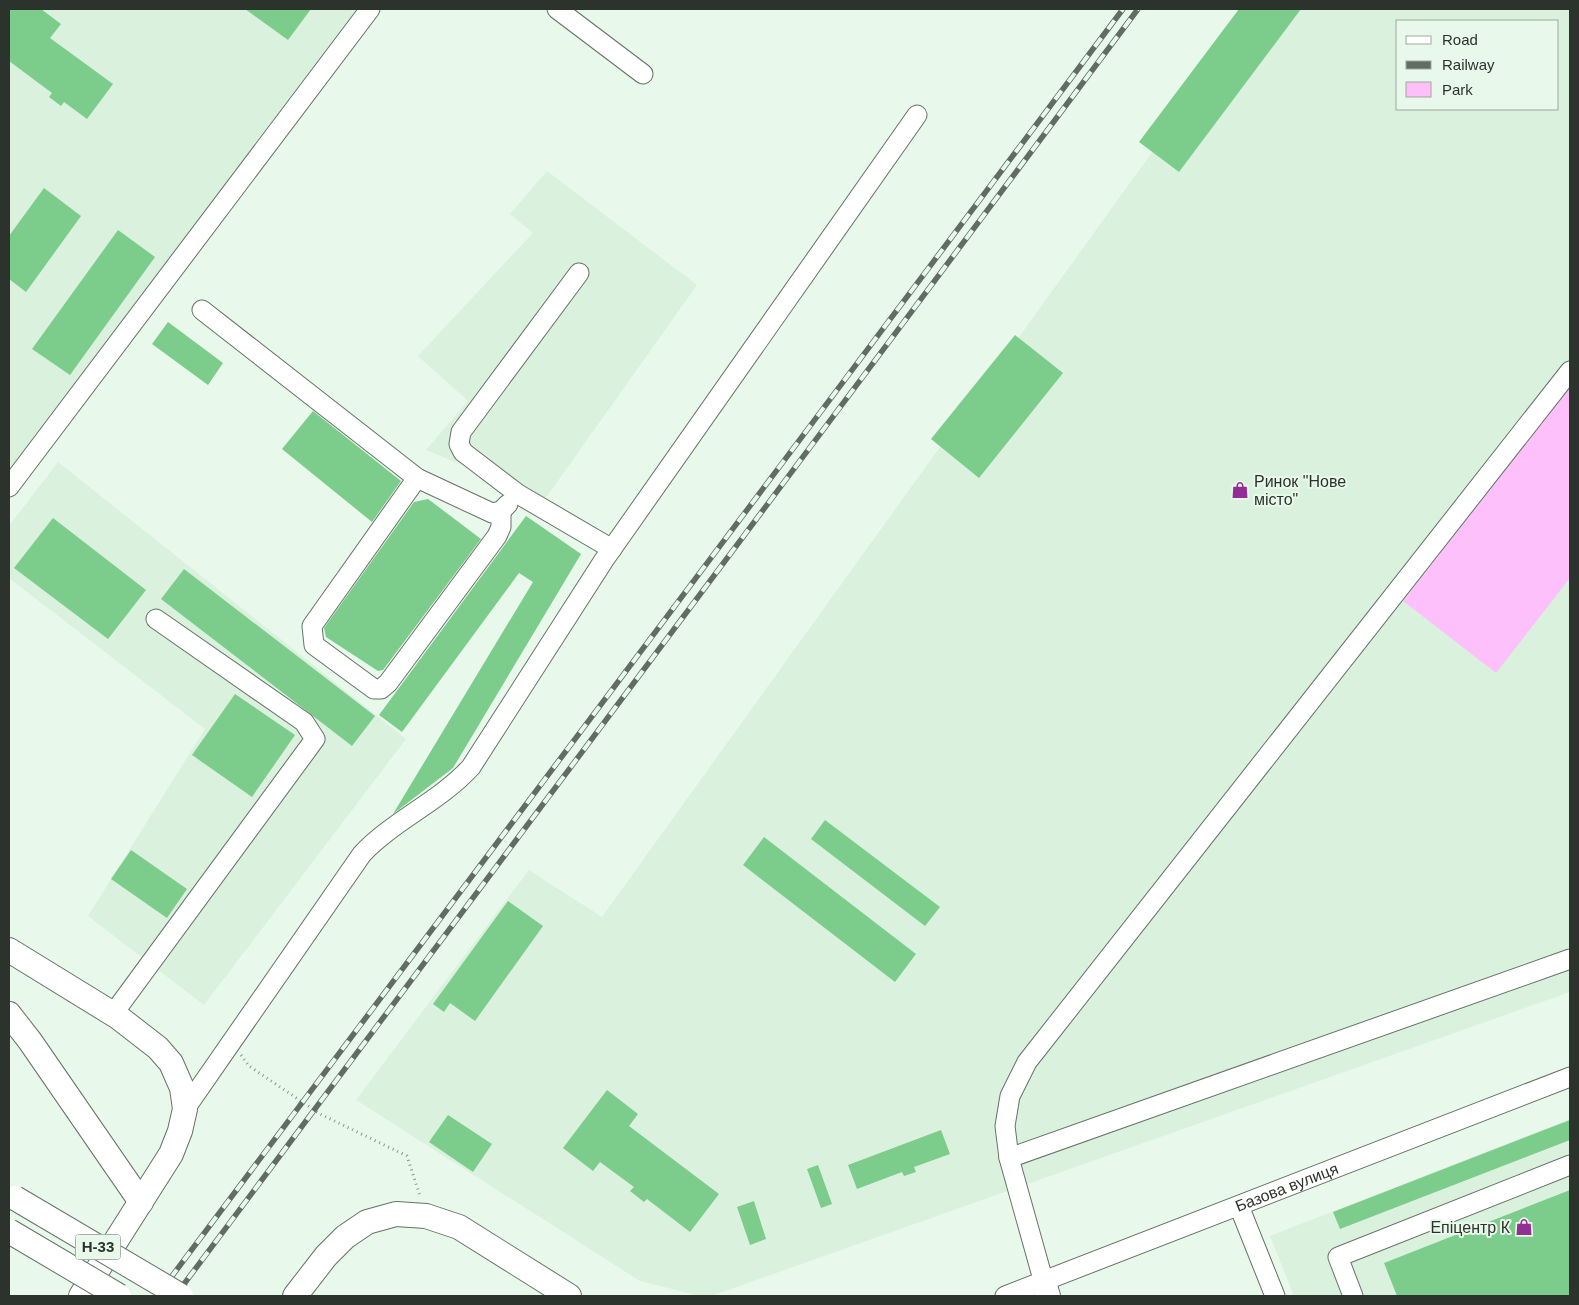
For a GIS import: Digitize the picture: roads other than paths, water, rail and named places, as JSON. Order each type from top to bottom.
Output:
[{"type":"main road","points":[[9,950],[113,1014],[158,1048],[171,1062],[182,1088],[184,1109],[180,1131],[171,1154],[81,1296]]},
{"type":"main road","points":[[9,1014],[30,1041],[141,1202]]},
{"type":"main road","name":"Н-33","points":[[12,1196],[181,1296]]},
{"type":"main road","points":[[295,1296],[326,1256],[345,1236],[367,1222],[396,1214],[426,1216],[459,1227],[569,1296]]},
{"type":"main road","name":"Н-33","points":[[9,1231],[119,1296]]},
{"type":"street","points":[[9,487],[370,9]]},
{"type":"street","points":[[557,9],[644,74]]},
{"type":"street","points":[[184,1109],[362,854],[378,838],[456,784],[471,767],[612,549],[917,115]]},
{"type":"street","points":[[579,273],[461,432],[459,444],[463,452],[518,494],[612,549]]},
{"type":"street","points":[[202,310],[418,478],[492,513],[501,511],[518,494]]},
{"type":"street","points":[[1046,1290],[1008,1158],[1004,1126],[1010,1096],[1027,1062],[1570,371]]},
{"type":"street","points":[[418,478],[312,626],[314,645],[374,689],[381,689],[388,683],[497,536],[501,527],[501,511]]},
{"type":"street","points":[[113,1014],[315,739],[304,722],[156,619]]},
{"type":"street","points":[[1008,1158],[1570,959]]},
{"type":"street","name":"Базова вулиця","points":[[1005,1296],[1046,1290],[1239,1206],[1570,1077]]},
{"type":"street","points":[[1353,1296],[1338,1257],[1570,1165]]},
{"type":"street","points":[[1239,1206],[1275,1296]]},
{"type":"railway","points":[[157,1296],[1123,9]]},
{"type":"railway","points":[[175,1296],[1138,9]]},
{"type":"place","name":"Ринок \"Нове місто\"","points":[[1240,490]]},
{"type":"place","name":"Епіцентр К","points":[[1524,1227]]}]
